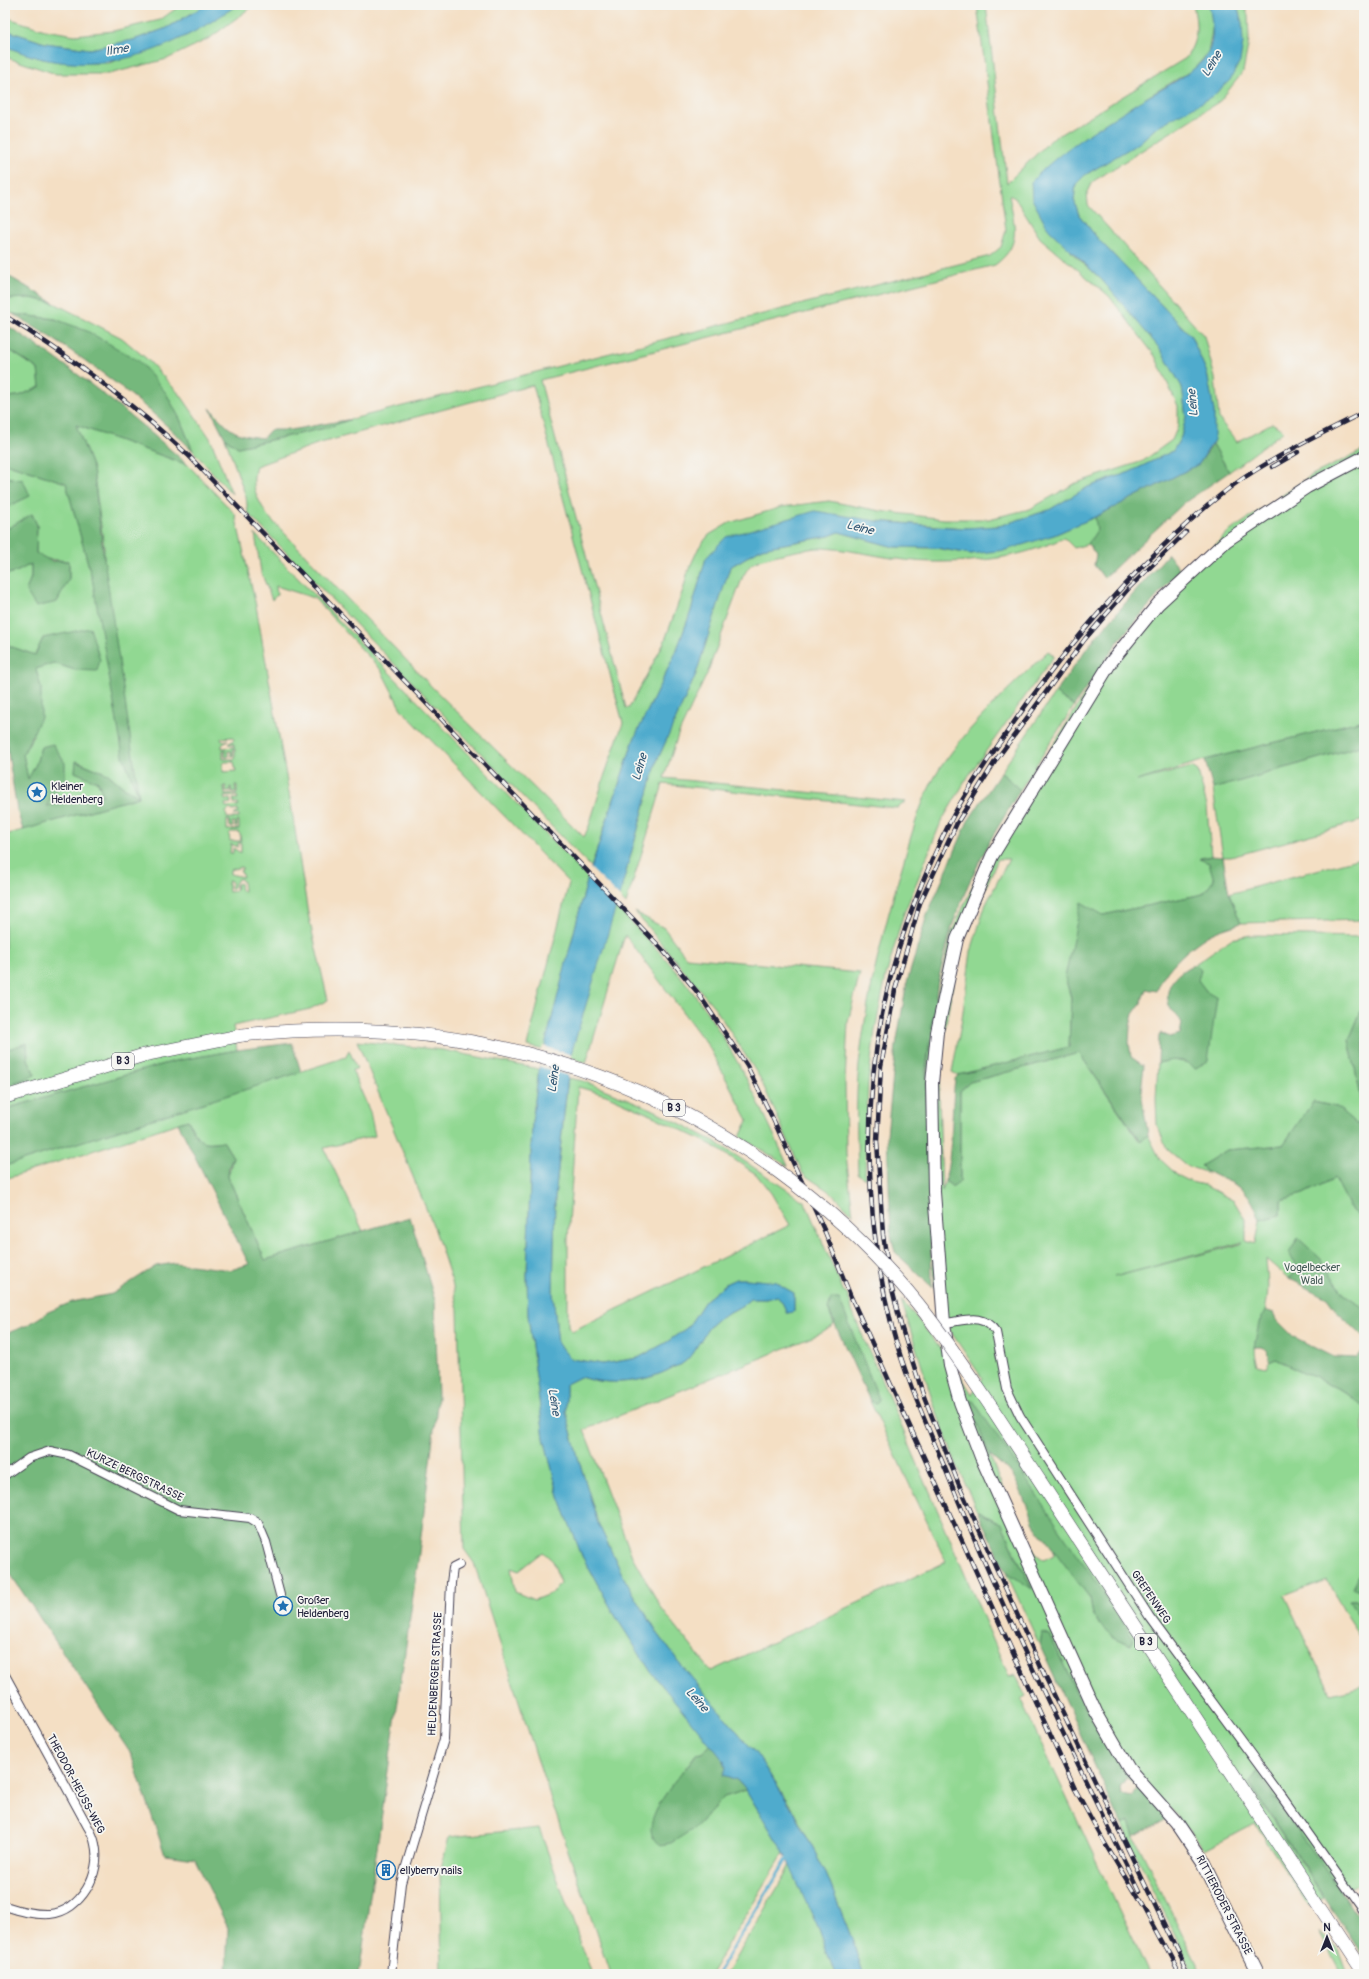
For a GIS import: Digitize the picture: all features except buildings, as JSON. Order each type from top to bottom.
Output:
[{"type":"main road","name":"B 3","points":[[5,1097],[138,1056],[243,1035],[308,1029],[368,1029],[407,1032],[504,1047],[567,1064],[626,1086],[677,1110],[712,1129],[766,1163],[816,1202],[857,1238],[919,1304],[948,1343],[1364,1974]]},
{"type":"street","name":"RITTIERODER STRASSE","points":[[1258,1974],[1203,1862],[1176,1822],[1140,1783],[1119,1753],[1096,1712],[981,1457],[954,1383],[944,1323],[934,1192],[932,1083],[937,1032],[957,939],[992,856],[1111,662],[1158,604],[1226,541],[1306,488],[1364,457]]},
{"type":"street","name":"GREPENWEG","points":[[944,1323],[979,1318],[991,1325],[996,1332],[1007,1389],[1020,1416],[1150,1616],[1361,1901],[1364,1912]]},
{"type":"street","name":"KURZE BERGSTRASSE","points":[[5,1475],[29,1458],[50,1451],[69,1455],[179,1510],[250,1518],[258,1523],[266,1542],[280,1595]]},
{"type":"street","name":"HELDENBERGER STRASSE","points":[[391,1974],[401,1883],[444,1739],[451,1583],[453,1568],[459,1565]]},
{"type":"street","name":"THEODOR-HEUSS-WEG","points":[[5,1675],[88,1827],[95,1845],[95,1866],[88,1889],[74,1905],[52,1914],[30,1914],[5,1906]]},
{"type":"green space","points":[[181,5],[206,5],[167,28],[133,40],[90,49],[45,43],[5,30],[5,17],[45,30],[75,35],[113,31],[160,20]]},
{"type":"green space","points":[[237,5],[254,5],[210,38],[167,59],[109,74],[56,74],[5,57],[5,46],[43,59],[81,63],[109,63],[188,35]]},
{"type":"green space","points":[[977,5],[986,5],[1007,183],[1051,140],[1186,58],[1193,45],[1196,33],[1196,20],[1193,5],[1209,5],[1213,25],[1208,53],[1194,69],[1134,105],[1070,148],[1071,252],[1102,280],[1143,326],[1161,350],[1182,387],[1186,417],[1181,437],[1173,451],[1130,472],[1088,487],[1049,510],[999,526],[966,528],[876,521],[706,558],[691,611],[676,652],[634,739],[591,867],[248,513],[246,497],[225,438],[238,447],[325,428],[352,419],[990,256],[1001,247],[1006,230]],"holes":[[[1009,195],[1015,198],[1040,238],[1109,296],[1155,356],[1178,406],[1178,426],[1172,440],[1143,461],[1076,483],[1030,509],[989,519],[944,519],[880,511],[829,501],[782,507],[729,523],[709,535],[699,547],[688,571],[684,587],[664,643],[629,708],[626,708],[540,380],[995,265],[1004,257],[1013,242],[1014,225]],[[533,385],[623,723],[584,837],[433,688],[267,515],[254,486],[256,466],[317,444]]]},
{"type":"green space","points":[[1237,5],[1244,5],[1248,15],[1249,40],[1243,72],[1220,101],[1092,182],[1087,192],[1088,205],[1204,336],[1215,378],[1219,419],[1237,442],[1272,423],[1284,431],[1229,472],[1213,444],[1214,411],[1207,373],[1191,336],[1098,239],[1079,215],[1074,200],[1076,184],[1085,175],[1141,141],[1158,126],[1183,112],[1242,23]]},
{"type":"green space","points":[[5,274],[54,303],[31,298],[5,299]]},
{"type":"green space","points":[[31,298],[54,303],[122,338],[148,360],[182,397],[210,438],[232,494],[193,451],[180,420],[166,393],[56,319],[13,314],[5,309],[5,299]]},
{"type":"green space","points":[[13,314],[55,319],[87,331],[139,361],[166,393],[180,419],[193,451],[152,412],[108,377],[61,344]]},
{"type":"green space","points":[[5,324],[53,356],[99,391],[188,465],[76,425],[93,469],[104,558],[139,797],[123,756],[92,578],[66,483],[5,463],[5,397],[19,396],[40,387],[38,369],[5,347]]},
{"type":"green space","points":[[5,347],[38,369],[40,387],[19,396],[5,397]]},
{"type":"green space","points":[[210,408],[222,422],[238,433],[263,438],[270,430],[290,430],[352,419],[326,428],[238,447],[225,438]]},
{"type":"green space","points":[[76,425],[188,465],[235,514],[256,606],[291,804],[308,914],[328,1000],[310,1009],[233,1026],[237,1050],[175,1061],[5,1109],[5,1086],[35,1075],[28,1059],[27,1044],[5,1050],[5,835],[139,797],[122,786],[108,774],[77,761],[75,772],[98,782],[103,795],[47,806],[52,795],[65,781],[41,747],[36,764],[28,780],[23,754],[33,736],[41,688],[36,669],[53,663],[75,670],[63,635],[43,638],[35,655],[9,646],[5,629],[5,575],[18,571],[31,564],[31,577],[26,591],[57,602],[69,578],[69,561],[46,559],[36,553],[37,525],[32,514],[5,530],[5,508],[29,496],[23,480],[5,477],[5,463],[66,483],[92,578],[104,558],[104,547],[93,469]],"holes":[[[233,737],[234,740],[228,744],[234,744],[234,747],[222,748],[222,745],[228,740],[222,741],[221,738]],[[233,749],[235,749],[235,759],[223,759],[223,750],[225,750],[225,757],[228,757],[228,751],[231,751],[231,756],[233,756]],[[225,762],[234,762],[236,771],[223,772],[223,764]],[[235,785],[237,785],[237,794],[225,795],[224,786],[226,786],[226,792],[230,792],[231,787],[232,792],[236,792]],[[237,796],[238,799],[233,799],[234,803],[238,803],[238,806],[226,807],[225,804],[231,803],[230,799],[225,800],[224,797]],[[230,809],[233,811],[238,809],[238,812],[234,815],[239,815],[239,818],[227,818],[226,812]],[[227,820],[229,820],[230,827],[233,827],[232,822],[235,822],[235,827],[237,827],[237,821],[239,821],[239,829],[227,830]],[[231,832],[238,832],[240,834],[241,841],[230,841],[229,834]],[[238,843],[241,843],[241,853],[233,848],[233,853],[230,853],[231,844],[238,847]],[[242,867],[242,870],[240,870],[243,877],[230,874],[230,870]],[[238,879],[241,879],[243,882],[244,891],[241,891],[240,883],[237,884],[236,891],[229,892],[229,880],[232,882],[230,887],[232,889]]]},
{"type":"green space","points":[[1213,444],[1229,472],[1184,503],[1104,578],[1094,565],[1096,555],[1088,544],[1097,530],[1095,517],[1199,464]]},
{"type":"green space","points":[[1364,450],[1364,720],[1205,760],[1137,781],[1192,767],[1198,771],[1207,806],[1211,856],[1200,858],[1209,863],[1215,880],[1203,894],[1103,915],[1065,977],[1071,998],[1069,1047],[958,1075],[952,1072],[962,1019],[971,951],[985,906],[1009,859],[998,859],[963,940],[954,976],[942,1048],[939,1095],[942,1191],[945,1181],[953,1187],[960,1182],[960,1091],[970,1082],[1079,1053],[1140,1142],[1148,1135],[1160,1159],[1177,1175],[1191,1182],[1204,1185],[1234,1201],[1246,1221],[1246,1241],[1256,1244],[1260,1220],[1281,1215],[1281,1200],[1303,1194],[1335,1178],[1352,1211],[1364,1218],[1364,1310],[1342,1292],[1321,1259],[1299,1266],[1289,1279],[1266,1259],[1268,1295],[1255,1348],[1258,1366],[1266,1368],[1269,1362],[1276,1359],[1347,1393],[1364,1408],[1364,1574],[1360,1574],[1359,1591],[1364,1588],[1364,1607],[1356,1600],[1350,1600],[1364,1625],[1364,1641],[1348,1617],[1327,1580],[1284,1596],[1331,1694],[1364,1686],[1364,1886],[1359,1883],[1341,1891],[1256,1771],[1249,1783],[1324,1898],[1309,1906],[1255,1824],[1205,1850],[1176,1813],[1138,1787],[1127,1777],[1077,1694],[1050,1635],[1042,1632],[1040,1646],[1006,1572],[1032,1589],[1002,1524],[977,1511],[955,1461],[935,1408],[901,1300],[917,1318],[960,1375],[972,1394],[982,1378],[936,1310],[925,1097],[931,1025],[952,932],[988,851],[1104,663],[1227,533],[1312,475]],"holes":[[[1243,1242],[1241,1244],[1114,1277]],[[972,1399],[1131,1645],[1112,1636],[1093,1614],[1090,1598],[1051,1545],[1054,1554],[1044,1560],[1036,1554],[1032,1544],[1029,1545],[1024,1536],[1021,1534],[970,1406]]]},
{"type":"green space","points":[[5,477],[23,480],[30,496],[5,508]]},
{"type":"green space","points":[[32,514],[37,525],[36,553],[51,561],[69,561],[69,579],[57,602],[36,607],[26,591],[31,577],[31,564],[18,571],[5,575],[5,530]]},
{"type":"green space","points":[[1095,517],[1099,529],[1088,544],[1074,548],[1064,538],[1048,545],[1001,558],[934,562],[906,560],[837,549],[817,548],[765,558],[752,564],[743,576],[707,674],[678,735],[664,778],[906,802],[897,808],[663,784],[626,904],[619,897],[657,761],[696,674],[730,567],[762,548],[829,536],[839,532],[894,547],[936,548],[971,554],[1054,535]]},
{"type":"green space","points":[[255,534],[588,877],[544,1050],[527,1046],[569,883],[401,709],[381,670],[314,598],[276,586],[277,595],[272,600],[261,572]]},
{"type":"green space","points":[[1168,554],[1180,570],[1119,640],[1074,706],[1055,693],[1089,645]]},
{"type":"green space","points":[[90,628],[100,660],[97,671],[75,670],[53,663],[36,669],[41,688],[41,717],[23,754],[28,779],[36,764],[41,747],[53,744],[65,763],[65,781],[52,795],[47,806],[103,795],[98,782],[75,772],[76,761],[108,774],[122,786],[139,797],[23,830],[17,810],[5,734],[5,629],[9,646],[35,655],[43,638]]},
{"type":"green space","points":[[1048,651],[1054,656],[969,775],[941,822],[903,916],[886,976],[875,1030],[868,1084],[865,1179],[858,1174],[857,1133],[858,1079],[862,1040],[882,940],[919,812],[937,773],[968,731]]},
{"type":"green space","points":[[1055,693],[1074,706],[1020,790],[1001,772]]},
{"type":"green space","points":[[1364,720],[1364,745],[1213,789],[1205,760]]},
{"type":"green space","points":[[1364,745],[1364,820],[1231,857],[1223,857],[1213,789]]},
{"type":"green space","points":[[1001,772],[1020,790],[991,839],[968,885],[952,926],[938,981],[926,1069],[932,1287],[895,1252],[891,1236],[887,1135],[896,1045],[907,982],[927,915],[968,821]]},
{"type":"green space","points":[[1211,856],[1223,857],[1229,894],[1241,923],[1209,935],[1193,946],[1171,967],[1160,983],[1157,991],[1146,989],[1141,1003],[1133,1014],[1130,1026],[1129,1042],[1131,1057],[1144,1066],[1141,1091],[1148,1135],[1141,1142],[1079,1053],[970,1082],[960,1091],[960,1182],[953,1187],[945,1181],[951,1143],[955,1079],[958,1075],[1069,1047],[1071,998],[1065,977],[1081,902],[1103,915],[1203,894],[1214,880],[1209,863],[1199,859]]},
{"type":"green space","points":[[1364,857],[1364,920],[1241,923],[1229,894]]},
{"type":"green space","points":[[615,905],[674,969],[707,1012],[745,1076],[788,1166],[740,1137],[748,1120],[709,1047],[625,935],[586,1063],[570,1057]]},
{"type":"green space","points":[[635,912],[664,928],[686,957],[860,973],[848,1022],[845,1082],[846,1155],[853,1215],[833,1194],[803,1174],[760,1078],[715,1008]]},
{"type":"green space","points":[[1251,935],[1364,937],[1364,1004],[1349,1040],[1364,1111],[1364,1124],[1356,1124],[1337,1107],[1313,1102],[1283,1145],[1227,1150],[1201,1166],[1208,1173],[1187,1166],[1167,1149],[1157,1125],[1156,1099],[1158,1063],[1173,1060],[1189,1063],[1207,992],[1197,980],[1201,970],[1195,964],[1231,939]]},
{"type":"green space","points":[[1195,964],[1201,970],[1198,980],[1207,992],[1217,998],[1208,1061],[1194,1069],[1190,1065],[1178,1060],[1158,1063],[1159,1036],[1161,1033],[1170,1037],[1180,1034],[1182,1023],[1169,1005],[1168,991],[1170,985],[1183,970]]},
{"type":"green space","points":[[1364,1004],[1364,1111],[1349,1040]]},
{"type":"green space","points":[[357,1041],[443,1050],[539,1069],[532,1123],[527,1275],[528,1315],[544,1438],[559,1497],[582,1556],[616,1617],[651,1672],[711,1744],[703,1753],[696,1754],[658,1805],[695,1828],[724,1797],[746,1790],[784,1853],[710,1974],[610,1974],[537,1758],[474,1563],[464,1549],[458,1310],[452,1282],[435,1230]],"holes":[[[543,1552],[553,1561],[560,1583],[552,1593],[534,1600],[515,1592],[511,1568],[519,1571]]]},
{"type":"green space","points":[[27,1043],[28,1059],[35,1075],[5,1086],[5,1050]]},
{"type":"green space","points":[[292,1043],[301,1072],[5,1166],[5,1109],[175,1061],[237,1050]]},
{"type":"green space","points":[[349,1050],[357,1069],[352,1070],[370,1112],[375,1136],[324,1148],[363,1231],[265,1260],[228,1177],[233,1157],[223,1141],[204,1142],[200,1140],[188,1120],[5,1179],[5,1166],[346,1057]]},
{"type":"green space","points":[[568,1078],[584,1081],[652,1109],[716,1142],[805,1202],[844,1292],[846,1292],[852,1311],[1009,1677],[1015,1675],[1026,1697],[1021,1700],[1149,1974],[863,1974],[852,1939],[825,1871],[790,1805],[757,1755],[681,1665],[656,1631],[624,1578],[598,1523],[566,1412],[566,1384],[580,1377],[603,1382],[627,1382],[662,1373],[680,1365],[687,1360],[712,1324],[750,1299],[766,1299],[777,1296],[787,1313],[794,1312],[794,1293],[777,1282],[736,1279],[727,1283],[705,1301],[688,1327],[667,1342],[638,1358],[603,1364],[571,1359],[558,1344],[553,1293],[555,1197]],"holes":[[[578,1087],[606,1095],[712,1145],[756,1174],[771,1193],[790,1225],[572,1331],[568,1327],[568,1239]],[[828,1309],[877,1403],[870,1401],[946,1562],[711,1671],[663,1611],[632,1556],[584,1430],[822,1333],[834,1325]]]},
{"type":"green space","points":[[1313,1102],[1337,1107],[1356,1124],[1364,1124],[1364,1218],[1352,1211],[1335,1178],[1303,1194],[1281,1200],[1281,1215],[1260,1220],[1253,1203],[1242,1189],[1211,1173],[1201,1166],[1227,1150],[1283,1145]]},
{"type":"green space","points":[[188,1120],[200,1140],[204,1142],[223,1141],[233,1157],[229,1167],[228,1177],[265,1260],[410,1217],[435,1301],[438,1397],[418,1561],[359,1974],[226,1974],[228,1928],[195,1859],[165,1855],[131,1754],[5,1566],[5,1334],[28,1325],[48,1312],[72,1302],[112,1294],[156,1266],[175,1263],[231,1270],[249,1264],[178,1123]]},
{"type":"green space","name":"Vogelbecker Wald","points":[[1298,1238],[1321,1259],[1342,1292],[1364,1310],[1364,1337],[1337,1312],[1327,1298],[1289,1279],[1297,1268],[1289,1253]]},
{"type":"green space","points":[[831,1299],[839,1299],[879,1399],[877,1403],[870,1401],[828,1309]]},
{"type":"green space","name":"Vogelbecker Wald","points":[[1265,1310],[1274,1313],[1277,1320],[1294,1337],[1334,1357],[1357,1358],[1364,1349],[1364,1408],[1347,1393],[1276,1359],[1269,1362],[1267,1350],[1261,1347],[1254,1347],[1259,1323]]},
{"type":"green space","points":[[972,1399],[1134,1639],[1131,1645],[1112,1636],[1100,1625],[1093,1614],[1090,1598],[1034,1524],[1018,1484],[1012,1474],[989,1454],[970,1406]]},
{"type":"green space","points":[[977,1511],[1002,1524],[1032,1590],[1006,1572]]},
{"type":"green space","points":[[1360,1574],[1364,1574],[1364,1588],[1359,1591],[1353,1588]]},
{"type":"green space","points":[[1349,1600],[1356,1600],[1364,1607],[1364,1625]]},
{"type":"green space","points":[[1042,1632],[1050,1635],[1077,1694],[1127,1777],[1120,1787],[1121,1794],[1133,1796],[1138,1787],[1167,1818],[1134,1836],[1129,1822],[1122,1825],[1040,1646]]},
{"type":"green space","points":[[711,1744],[724,1761],[726,1769],[723,1775],[737,1780],[746,1790],[724,1797],[695,1828],[671,1843],[660,1845],[652,1836],[651,1825],[655,1812],[671,1786],[696,1754],[703,1753]]},
{"type":"green space","points":[[1256,1771],[1341,1891],[1364,1927],[1364,1958],[1249,1782]]},
{"type":"green space","points":[[1129,1822],[1134,1836],[1202,1974],[1194,1974],[1122,1825]]},
{"type":"green space","points":[[539,1828],[592,1974],[442,1974],[440,1872],[449,1837]]},
{"type":"green space","points":[[790,1864],[819,1930],[835,1974],[726,1974],[785,1875]]},
{"type":"green space","points":[[1320,1932],[1339,1950],[1348,1974],[1342,1974]]},
{"type":"water","name":"Ilme","points":[[206,5],[237,5],[192,33],[169,44],[145,53],[120,59],[95,63],[69,63],[38,58],[5,46],[5,30],[45,43],[90,49],[133,40],[167,28]]},
{"type":"water","name":"Leine","points":[[1209,5],[1237,5],[1242,23],[1243,43],[1240,61],[1230,80],[1212,97],[1158,126],[1139,143],[1085,175],[1076,184],[1074,200],[1079,215],[1098,239],[1191,336],[1207,373],[1214,411],[1214,440],[1199,464],[1095,517],[1054,535],[1006,550],[971,554],[936,548],[894,547],[839,532],[829,536],[762,548],[730,567],[696,674],[657,761],[619,897],[570,1057],[555,1197],[553,1293],[558,1344],[571,1359],[603,1364],[638,1358],[667,1342],[688,1327],[705,1301],[727,1283],[736,1279],[777,1282],[794,1293],[794,1312],[787,1313],[777,1296],[766,1299],[750,1299],[712,1324],[687,1360],[680,1365],[662,1373],[627,1382],[603,1382],[580,1377],[566,1384],[566,1412],[598,1523],[624,1578],[656,1631],[681,1665],[757,1755],[790,1806],[825,1871],[852,1939],[863,1974],[835,1974],[819,1930],[784,1853],[746,1790],[737,1780],[723,1775],[726,1769],[724,1761],[651,1672],[616,1617],[582,1556],[559,1497],[544,1438],[528,1315],[527,1275],[532,1123],[539,1069],[588,877],[634,739],[676,652],[691,611],[706,558],[726,537],[815,511],[876,521],[934,526],[966,528],[999,526],[1049,510],[1088,487],[1130,472],[1173,451],[1181,437],[1186,417],[1182,387],[1161,350],[1102,280],[1049,230],[1032,199],[1031,182],[1054,160],[1080,140],[1195,68],[1208,53],[1212,41],[1212,23]]},
{"type":"pier","points":[[589,867],[621,898],[617,907],[586,876]]},
{"type":"pier","points":[[543,1046],[572,1055],[570,1076],[538,1066]]},
{"type":"waterway","points":[[717,1974],[789,1856]]},
{"type":"railway","points":[[5,316],[100,381],[145,417],[188,455],[661,948],[698,993],[747,1066],[773,1119],[825,1232],[851,1297],[1075,1789],[1104,1842],[1143,1907],[1179,1974]]},
{"type":"railway","points":[[1139,1891],[1015,1631],[917,1401],[897,1346],[883,1286],[876,1244],[872,1201],[870,1116],[873,1074],[879,1032],[892,970],[906,926],[941,840],[951,820],[980,772],[1047,677],[1102,609],[1182,528],[1211,503],[1242,479],[1272,461],[1364,412]]},
{"type":"railway","points":[[1272,467],[1298,452]]},
{"type":"railway","points":[[1186,532],[1129,588],[1085,639],[996,760],[957,823],[920,903],[895,990],[881,1066],[877,1141],[883,1235],[891,1285],[902,1329],[923,1394],[959,1485],[1044,1674],[1188,1974]]},
{"type":"place","name":"Kleiner Heldenberg","points":[[37,792]]},
{"type":"place","name":"Großer Heldenberg","points":[[283,1606]]},
{"type":"place","name":"ellyberry nails","points":[[386,1870]]}]
